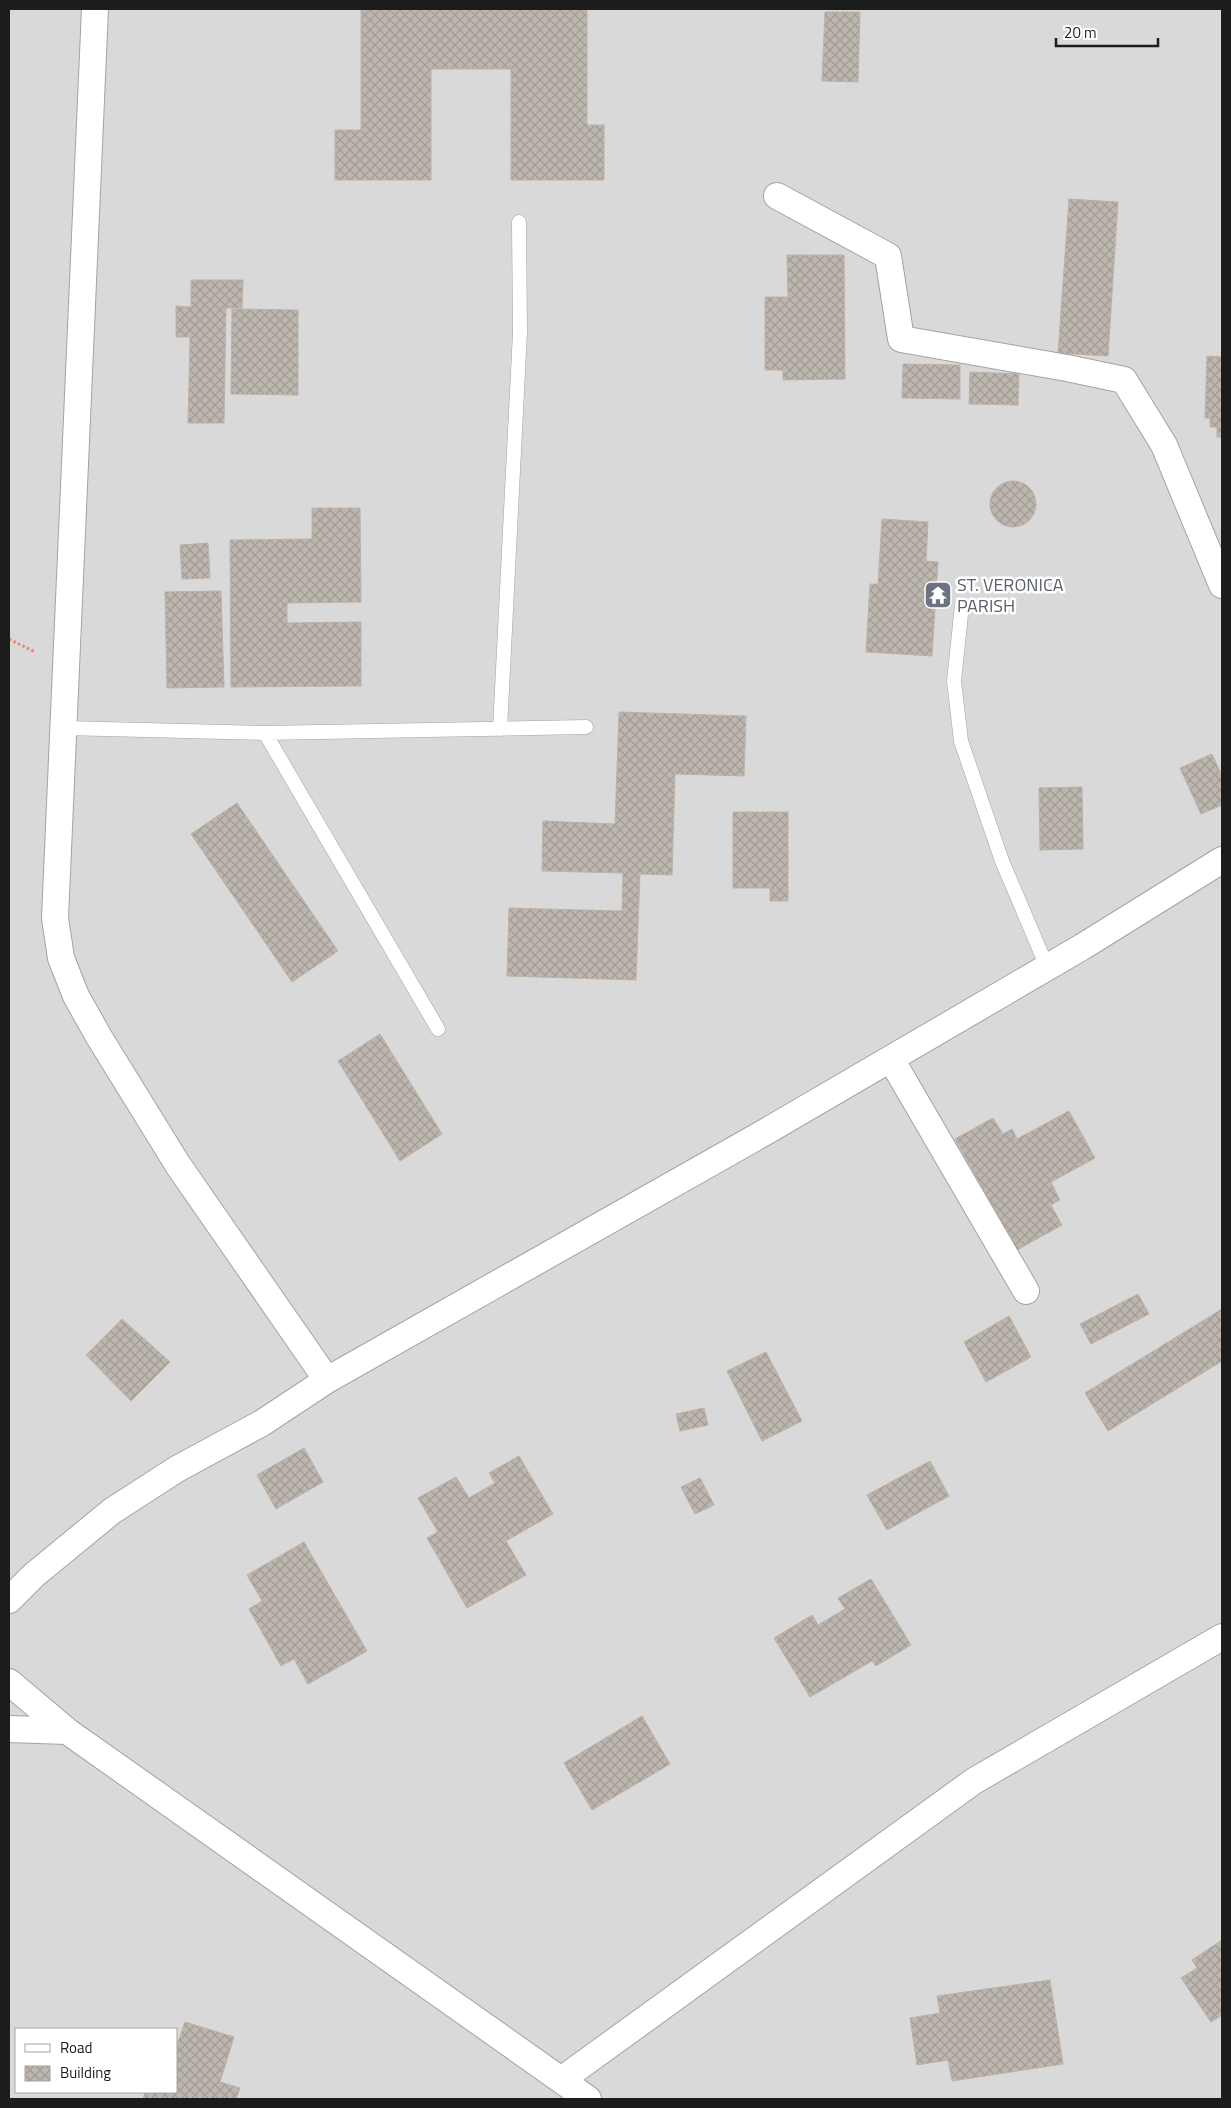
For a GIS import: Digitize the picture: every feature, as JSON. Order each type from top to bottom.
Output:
[{"type":"street","points":[[95,9],[55,918],[61,958],[76,996],[178,1165],[326,1380]]},
{"type":"street","points":[[777,196],[888,256],[901,339],[1124,380],[1164,445],[1222,585]]},
{"type":"street","points":[[9,1600],[34,1575],[112,1512],[177,1469],[262,1423],[326,1380],[767,1132],[1047,967],[1222,860]]},
{"type":"street","points":[[890,1059],[1026,1291]]},
{"type":"street","points":[[562,2080],[974,1781],[1222,1637]]},
{"type":"street","points":[[9,1682],[67,1731],[588,2099]]},
{"type":"street","points":[[9,1729],[67,1731]]},
{"type":"lane","points":[[500,729],[520,332],[519,222]]},
{"type":"lane","points":[[962,605],[954,681],[961,741],[1002,861],[1047,967]]},
{"type":"lane","points":[[63,728],[265,734],[586,727]]},
{"type":"lane","points":[[265,734],[438,1029]]},
{"type":"shaded area","points":[[9,9],[1222,9],[1222,2099],[9,2099]]},
{"type":"building","points":[[361,9],[587,9],[587,125],[604,125],[604,180],[511,180],[511,69],[431,69],[431,180],[335,180],[335,130],[361,130]]},
{"type":"building","points":[[825,12],[860,12],[858,82],[822,81]]},
{"type":"building","points":[[1069,199],[1118,202],[1108,356],[1058,353]]},
{"type":"building","points":[[787,255],[844,255],[845,379],[783,380],[783,370],[765,370],[765,297],[788,297]]},
{"type":"building","points":[[191,280],[243,280],[242,308],[226,308],[224,423],[188,423],[190,337],[176,337],[176,306],[191,307]]},
{"type":"building","points":[[232,309],[298,310],[298,395],[231,394]]},
{"type":"building","points":[[1207,356],[1222,357],[1222,437],[1217,437],[1217,427],[1210,427],[1210,418],[1205,418]]},
{"type":"building","points":[[903,364],[960,365],[960,399],[902,398]]},
{"type":"building","points":[[970,372],[1019,374],[1018,405],[969,404]]},
{"type":"building","points":[[1018,481],[1030,487],[1035,495],[1035,513],[1030,521],[1022,526],[1008,527],[996,521],[991,513],[990,499],[996,487],[1004,482]]},
{"type":"building","points":[[312,508],[360,508],[361,602],[287,603],[287,623],[361,622],[361,686],[231,687],[230,540],[312,539]]},
{"type":"building","points":[[882,519],[928,522],[926,561],[938,562],[932,656],[866,652],[870,584],[878,584]]},
{"type":"building","points":[[208,543],[210,578],[182,579],[180,545]]},
{"type":"building","points":[[221,591],[224,687],[167,688],[165,592]]},
{"type":"building","points":[[619,712],[746,716],[744,776],[675,774],[672,875],[640,874],[636,980],[507,976],[509,908],[622,911],[623,873],[542,871],[543,821],[615,824]]},
{"type":"building","points":[[1212,754],[1222,776],[1222,805],[1201,814],[1180,768]]},
{"type":"building","points":[[1082,787],[1083,849],[1040,850],[1039,788]]},
{"type":"building","points":[[237,803],[338,951],[292,982],[191,834]]},
{"type":"building","points":[[733,812],[788,812],[788,901],[770,901],[770,888],[733,888]]},
{"type":"building","points":[[380,1034],[442,1134],[400,1161],[338,1061]]},
{"type":"building","points":[[1069,1111],[1095,1158],[1051,1182],[1060,1200],[1051,1205],[1062,1225],[1017,1250],[955,1139],[993,1118],[1003,1134],[1012,1129],[1017,1139]]},
{"type":"building","points":[[1138,1294],[1149,1314],[1091,1344],[1080,1324]]},
{"type":"building","points":[[1222,1309],[1222,1361],[1108,1431],[1085,1393]]},
{"type":"building","points":[[1009,1316],[1031,1357],[986,1382],[964,1342]]},
{"type":"building","points":[[122,1319],[170,1362],[131,1401],[86,1355]]},
{"type":"building","points":[[766,1352],[802,1421],[762,1441],[727,1371]]},
{"type":"building","points":[[704,1408],[708,1425],[680,1431],[676,1414]]},
{"type":"building","points":[[304,1448],[323,1482],[276,1509],[257,1475]]},
{"type":"building","points":[[519,1456],[553,1514],[506,1541],[526,1575],[467,1608],[427,1538],[438,1532],[418,1498],[456,1477],[469,1498],[495,1483],[489,1473]]},
{"type":"building","points":[[930,1461],[949,1496],[887,1530],[867,1495]]},
{"type":"building","points":[[700,1478],[714,1505],[695,1514],[681,1487]]},
{"type":"building","points":[[304,1542],[367,1651],[308,1684],[294,1659],[281,1666],[249,1609],[262,1601],[247,1575]]},
{"type":"building","points":[[871,1579],[911,1645],[876,1666],[872,1661],[810,1697],[774,1638],[812,1615],[818,1625],[845,1609],[838,1598]]},
{"type":"building","points":[[642,1716],[670,1764],[592,1810],[564,1763]]},
{"type":"building","points":[[1222,1940],[1222,2015],[1211,2022],[1181,1978],[1197,1968],[1192,1960]]},
{"type":"building","points":[[1050,1980],[1063,2064],[952,2081],[948,2060],[917,2065],[910,2018],[940,2013],[937,1996]]},
{"type":"building","points":[[185,2022],[234,2037],[220,2082],[240,2088],[236,2099],[143,2099],[145,2093],[178,2093],[178,2042]]},
{"type":"place","name":"ST. VERONICA PARISH","points":[[938,595]]}]
